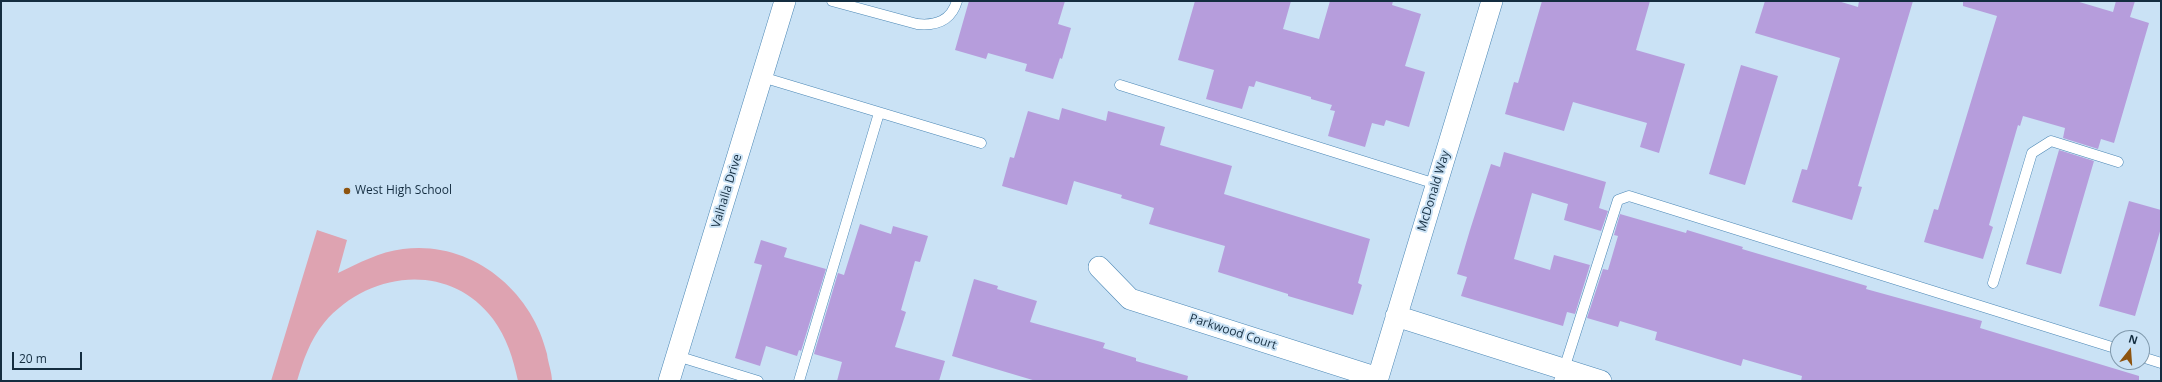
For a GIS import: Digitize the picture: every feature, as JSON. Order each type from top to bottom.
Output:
[{"type":"street","name":"Valhalla Drive","points":[[669,381],[785,1]]},
{"type":"street","name":"McDonald Way","points":[[1377,379],[1492,1]]},
{"type":"street","name":"Parkwood Court","points":[[1099,266],[1130,299],[1377,379]]},
{"type":"street","points":[[1396,316],[1562,375],[1601,381]]},
{"type":"lane","points":[[832,1],[917,24],[928,25],[940,23],[948,18],[955,9],[957,1]]},
{"type":"lane","points":[[762,78],[981,143]]},
{"type":"lane","points":[[1120,85],[1436,184]]},
{"type":"lane","points":[[799,381],[879,112]]},
{"type":"lane","points":[[1993,283],[2032,153],[2051,141],[2118,162]]},
{"type":"lane","points":[[1562,375],[1618,200],[1629,196],[2110,346]]},
{"type":"lane","points":[[677,356],[758,381]]},
{"type":"lane","points":[[2150,360],[2161,363]]},
{"type":"shaded area","points":[[317,230],[347,240],[338,273],[369,258],[394,250],[428,248],[452,253],[474,261],[495,274],[513,290],[528,309],[539,331],[547,354],[552,381],[518,381],[512,356],[502,333],[493,319],[475,300],[454,288],[432,281],[408,280],[385,284],[363,292],[342,306],[324,323],[315,336],[304,358],[297,381],[271,381]]},
{"type":"building","points":[[969,1],[1065,1],[1058,24],[1071,28],[1062,59],[1060,58],[1053,79],[1025,71],[1027,64],[988,53],[986,59],[955,50]]},
{"type":"building","points":[[1195,1],[1291,1],[1283,29],[1319,39],[1330,1],[1393,1],[1392,5],[1421,14],[1405,66],[1425,72],[1409,127],[1386,120],[1384,126],[1372,123],[1365,147],[1328,136],[1335,111],[1330,110],[1332,105],[1311,99],[1311,97],[1256,81],[1254,87],[1249,86],[1242,109],[1206,99],[1214,70],[1178,60]]},
{"type":"building","points":[[1542,1],[1650,1],[1636,50],[1685,64],[1659,153],[1640,147],[1647,123],[1573,102],[1564,131],[1505,114],[1514,82],[1518,83]]},
{"type":"building","points":[[1765,1],[1838,1],[1858,7],[1859,1],[1913,1],[1858,186],[1862,187],[1852,220],[1792,202],[1802,169],[1807,170],[1840,58],[1755,33]]},
{"type":"building","points":[[1963,1],[2076,1],[2113,12],[2116,1],[2135,1],[2130,17],[2149,23],[2114,143],[2101,139],[2098,149],[2063,138],[2065,128],[2023,116],[2020,126],[2018,125],[1989,225],[1993,227],[1983,259],[1924,242],[1934,209],[1938,210],[1997,16],[1963,6]]},
{"type":"building","points":[[1741,65],[1778,76],[1745,185],[1709,174]]},
{"type":"building","points":[[1062,108],[1106,121],[1108,111],[1165,127],[1160,145],[1232,166],[1224,194],[1370,239],[1358,283],[1362,285],[1353,315],[1288,296],[1288,294],[1218,272],[1225,246],[1149,224],[1154,208],[1121,198],[1122,195],[1074,181],[1067,205],[1002,186],[1010,157],[1014,158],[1028,111],[1059,120]]},
{"type":"building","points":[[2059,150],[2094,161],[2061,274],[2026,264]]},
{"type":"building","points":[[1504,152],[1606,182],[1599,208],[1608,211],[1601,231],[1564,220],[1568,204],[1532,193],[1514,259],[1550,270],[1554,255],[1590,265],[1575,314],[1567,312],[1563,326],[1461,296],[1467,277],[1457,274],[1470,230],[1491,164],[1500,167]]},
{"type":"building","points":[[2129,201],[2161,210],[2161,228],[2135,316],[2099,306]]},
{"type":"building","points":[[1620,214],[1686,233],[1687,230],[1743,247],[1742,249],[1867,286],[1866,289],[1982,321],[1980,328],[2110,367],[2110,370],[2119,370],[2139,376],[2139,381],[1801,381],[1802,376],[1743,359],[1741,366],[1655,340],[1657,332],[1620,321],[1618,327],[1587,318],[1603,269],[1608,270],[1618,236],[1614,235]]},
{"type":"building","points":[[860,224],[891,234],[893,226],[928,236],[920,262],[915,261],[901,310],[906,312],[895,347],[945,361],[939,381],[837,381],[842,362],[814,354],[838,273],[844,275]]},
{"type":"building","points":[[761,240],[787,248],[784,257],[826,269],[801,351],[799,350],[797,356],[766,346],[760,366],[735,358],[762,265],[754,263]]},
{"type":"building","points":[[974,279],[998,286],[997,289],[1037,301],[1030,322],[1105,343],[1103,348],[1136,358],[1136,361],[1188,376],[1187,381],[1036,381],[952,356]]},
{"type":"place","name":"West High School","points":[[347,191]]}]
